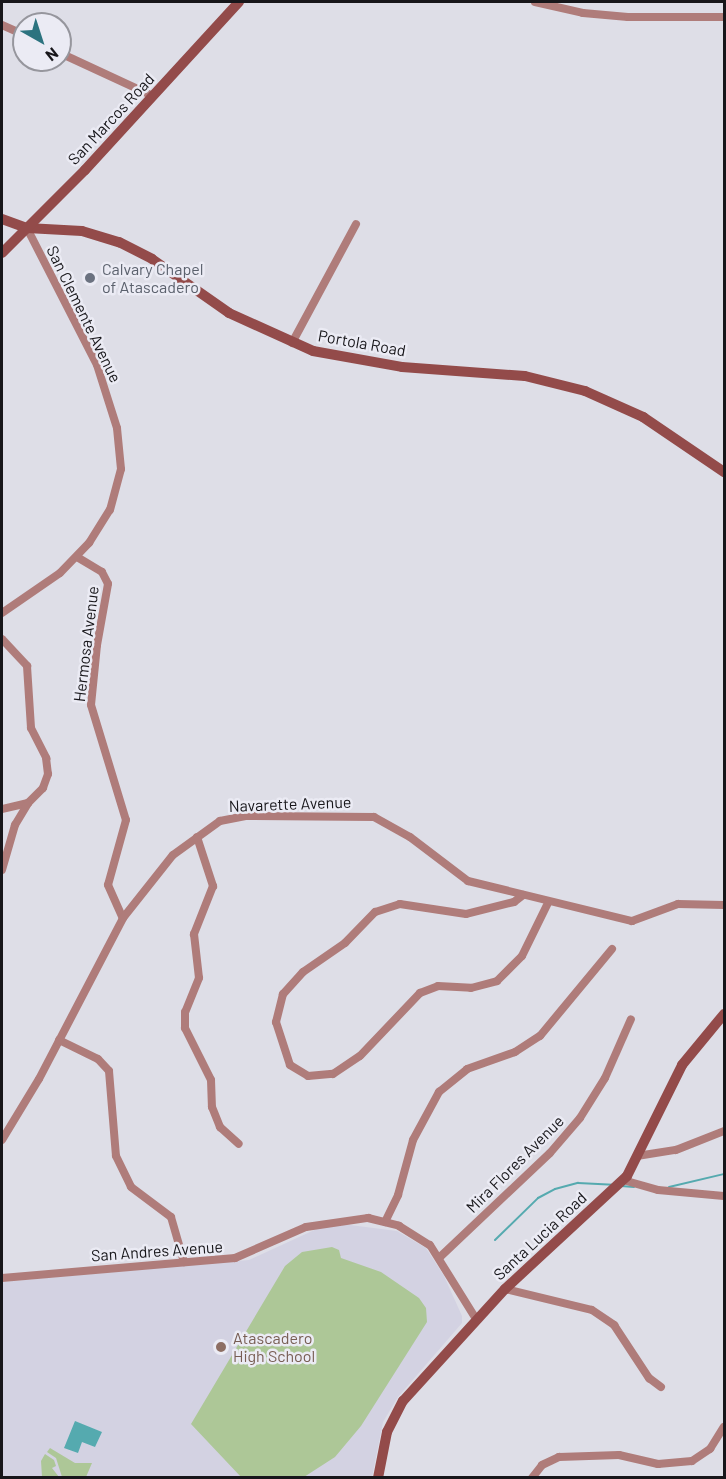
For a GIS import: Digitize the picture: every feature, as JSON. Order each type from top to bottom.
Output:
[{"type":"street","name":"San Marcos Road","points":[[2,253],[153,96],[239,2]]},
{"type":"street","points":[[535,2],[583,13],[628,17],[724,18]]},
{"type":"street","points":[[72,59],[153,96]]},
{"type":"street","name":"Portola Road","points":[[2,219],[27,228],[82,231],[119,242],[152,260],[229,313],[291,343],[347,359],[525,376],[585,391],[643,417],[724,472]]},
{"type":"street","points":[[291,343],[356,224]]},
{"type":"street","name":"San Clemente Avenue","points":[[2,613],[77,557],[100,528],[114,500],[121,470],[120,438],[97,365],[27,228]]},
{"type":"street","name":"Hermosa Avenue","points":[[77,557],[102,572],[108,584],[97,645],[91,705],[126,820],[108,885],[123,918]]},
{"type":"street","points":[[2,639],[27,666],[31,728],[48,767],[44,788],[28,803],[15,825],[2,870]]},
{"type":"street","points":[[2,809],[28,803]]},
{"type":"street","name":"Navarette Avenue","points":[[2,1140],[59,1040],[123,918],[148,882],[179,849],[220,821],[246,816],[374,817],[426,848],[461,878],[548,903],[591,909],[632,921],[678,904],[724,905]]},
{"type":"street","points":[[197,837],[213,886],[194,934],[200,978],[185,1012],[185,1028],[211,1080],[212,1107],[220,1127],[239,1144]]},
{"type":"street","points":[[524,895],[514,902],[466,914],[400,904],[375,912],[345,944],[303,972],[283,994],[276,1022],[290,1065],[308,1076],[333,1074],[360,1056],[420,993],[438,986],[480,987],[497,981],[522,956],[548,903]]},
{"type":"street","points":[[386,1222],[398,1195],[413,1140],[439,1092],[467,1069],[515,1052],[540,1036],[612,949]]},
{"type":"street","name":"Santa Lucia Road","points":[[378,1478],[383,1444],[397,1411],[476,1319],[505,1289],[623,1180],[682,1065],[724,1014]]},
{"type":"street","name":"Mira Flores Avenue","points":[[440,1257],[550,1153],[580,1118],[605,1078],[631,1019]]},
{"type":"street","points":[[59,1040],[98,1059],[109,1071],[116,1156],[131,1187],[171,1217],[184,1262]]},
{"type":"street","points":[[637,1156],[676,1150],[724,1131]]},
{"type":"street","points":[[623,1180],[658,1190],[724,1196]]},
{"type":"street","name":"San Andres Avenue","points":[[2,1278],[235,1258],[297,1230],[330,1222],[368,1218],[386,1222],[421,1237],[440,1257],[476,1319]]},
{"type":"street","points":[[505,1289],[592,1310],[614,1324],[649,1378],[661,1388]]},
{"type":"street","points":[[532,1478],[542,1465],[559,1457],[619,1455],[658,1464],[692,1461],[710,1449],[724,1427]]},
{"type":"shaded area","name":"Atascadero High School","points":[[342,1224],[397,1231],[426,1248],[444,1276],[462,1316],[462,1323],[398,1397],[383,1422],[372,1477],[2,1478],[2,1282],[249,1260],[323,1226]]},
{"type":"green space","points":[[332,1247],[339,1250],[341,1258],[381,1272],[419,1298],[426,1308],[427,1322],[361,1426],[335,1457],[304,1477],[241,1477],[191,1424],[285,1266],[302,1252]]},
{"type":"green space","points":[[50,1448],[75,1463],[92,1463],[86,1477],[62,1477],[56,1458],[47,1452]]},
{"type":"green space","points":[[45,1454],[54,1460],[56,1466],[52,1468],[59,1477],[42,1477],[41,1461]]},
{"type":"water","points":[[75,1421],[102,1432],[95,1447],[82,1442],[78,1453],[64,1448]]},
{"type":"waterway","points":[[669,1187],[724,1174]]},
{"type":"waterway","points":[[495,1240],[538,1198],[555,1189],[578,1183],[613,1185]]},
{"type":"waterway","points":[[621,1186],[634,1187]]},
{"type":"place","name":"Calvary Chapel of Atascadero","points":[[90,278]]},
{"type":"place","name":"Atascadero High School","points":[[221,1347]]}]
